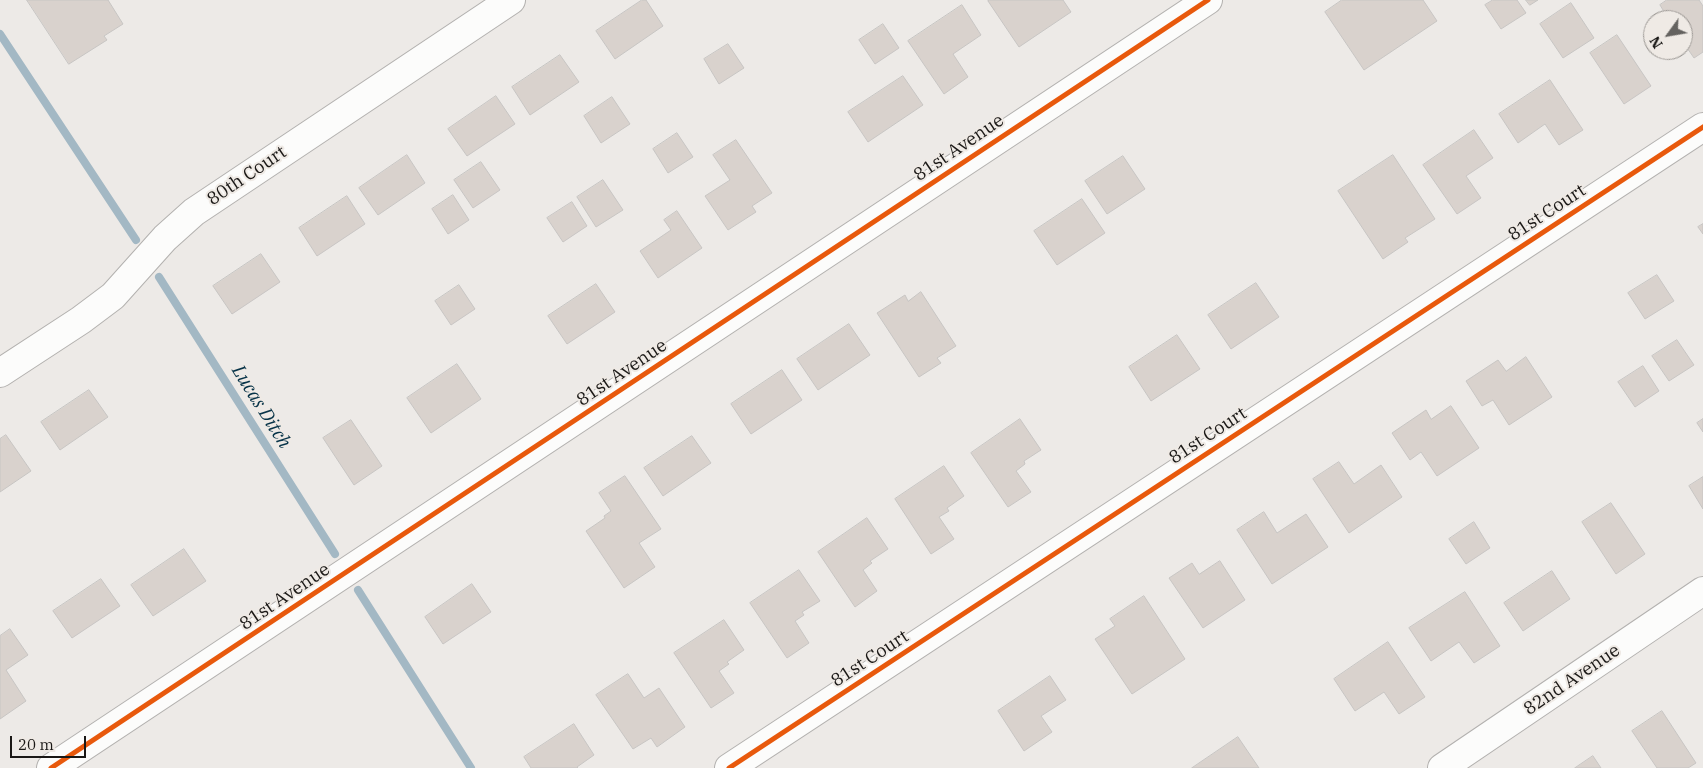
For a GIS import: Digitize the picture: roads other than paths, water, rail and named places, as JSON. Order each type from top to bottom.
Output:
[{"type":"street","name":"80th Court","points":[[0,373],[81,320],[113,296],[166,238],[194,212],[511,0]]},
{"type":"street","name":"81st Avenue","points":[[52,768],[1208,0]]},
{"type":"street","name":"81st Court","points":[[729,768],[1703,127]]},
{"type":"street","name":"82nd Avenue","points":[[1442,768],[1703,591]]},
{"type":"waterway","name":"Lucas Ditch","points":[[0,34],[136,240]]},
{"type":"waterway","name":"Lucas Ditch","points":[[159,277],[335,554]]},
{"type":"waterway","name":"Lucas Ditch","points":[[358,590],[471,768]]}]
